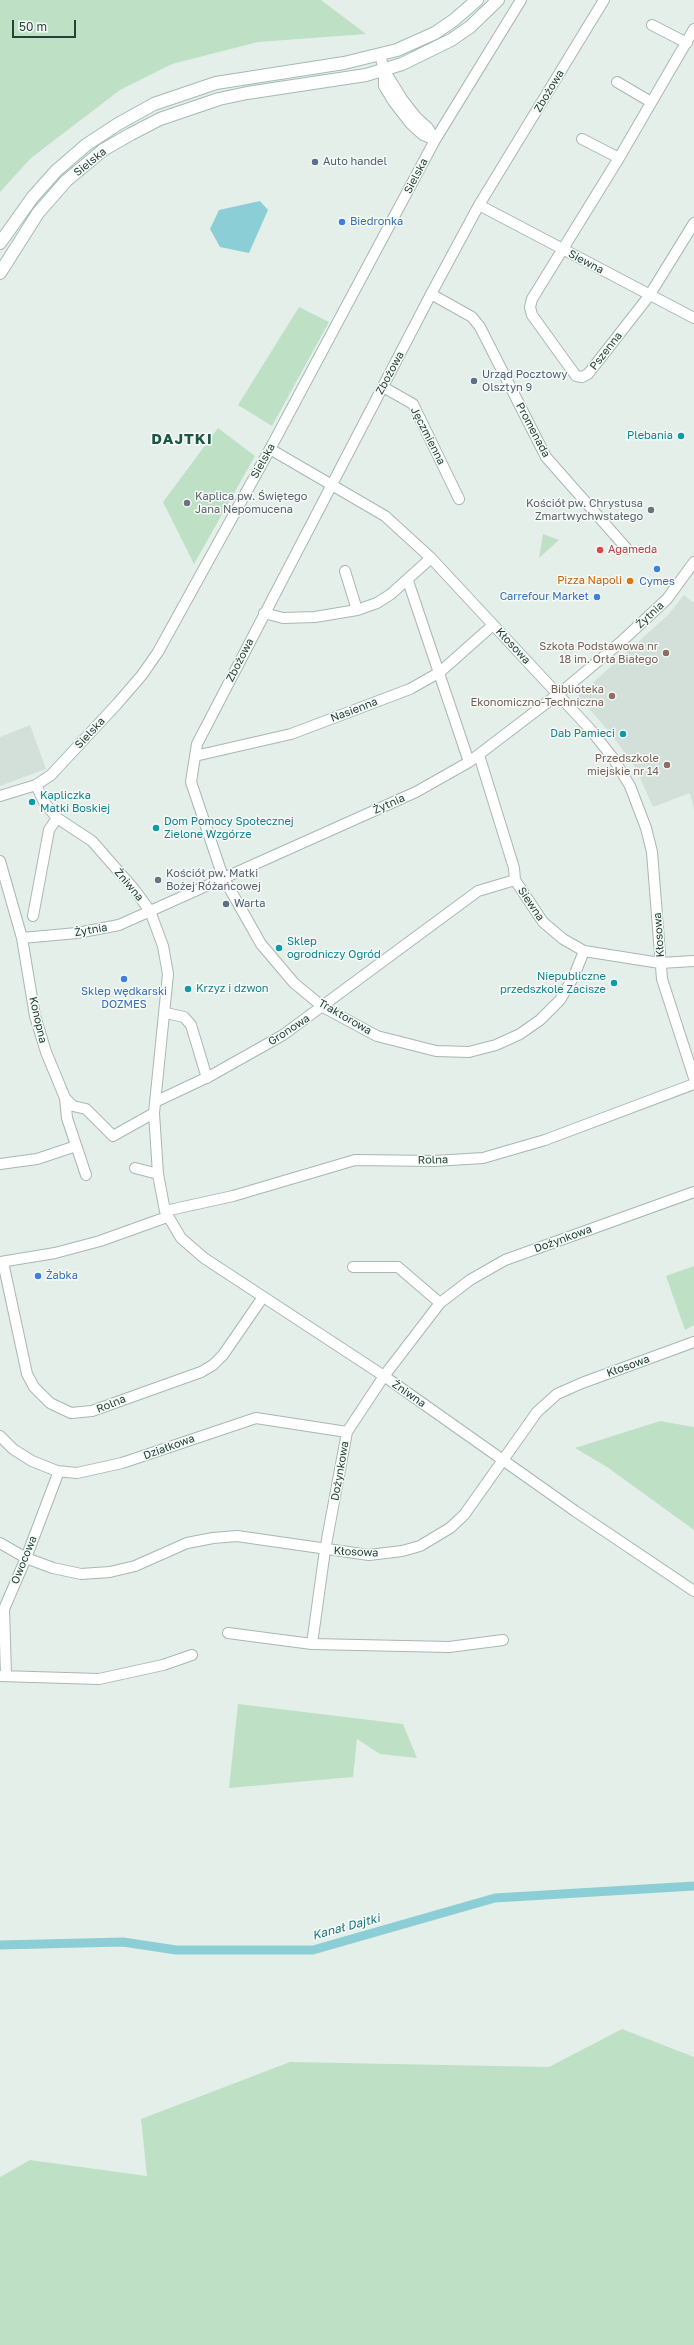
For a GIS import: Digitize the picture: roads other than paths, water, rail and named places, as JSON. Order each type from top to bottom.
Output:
[{"type":"main road","name":"Sielska","points":[[0,243],[24,208],[56,171],[92,141],[118,124],[154,104],[216,83],[380,55],[407,46],[435,33],[477,0]]},
{"type":"main road","name":"Sielska","points":[[0,273],[38,213],[66,181],[103,150],[131,134],[160,119],[219,100],[384,70],[408,62],[451,40],[470,27],[498,0]]},
{"type":"street","name":"Sielska","points":[[0,796],[36,785],[51,775],[142,676],[154,658],[270,449],[435,140],[521,0]]},
{"type":"street","name":"Zbożowa","points":[[195,756],[197,744],[264,613],[479,205],[604,0]]},
{"type":"street","points":[[652,25],[687,43]]},
{"type":"street","name":"Pszenna","points":[[694,28],[687,43],[619,158],[532,299],[530,307],[532,315],[576,376],[582,377],[588,374],[649,296],[694,223]]},
{"type":"street","points":[[380,55],[384,70],[402,99],[416,117],[428,128],[435,140]]},
{"type":"street","points":[[617,82],[651,102]]},
{"type":"street","points":[[582,139],[619,158]]},
{"type":"street","name":"Siewna","points":[[479,205],[649,296],[694,318]]},
{"type":"street","name":"Promenada","points":[[431,294],[472,317],[480,327],[546,457],[627,549]]},
{"type":"street","name":"Jęczmienna","points":[[382,387],[413,404],[459,499]]},
{"type":"street","name":"Kłosowa","points":[[270,449],[384,516],[431,558],[590,729],[613,758],[630,786],[641,812],[652,852],[660,963],[666,996],[694,1078]]},
{"type":"street","points":[[264,613],[283,618],[315,617],[357,610],[377,603],[408,581],[431,558]]},
{"type":"street","name":"Żytnia","points":[[22,938],[77,933],[119,925],[223,877],[416,792],[469,762],[558,694],[622,641],[667,598],[694,562]]},
{"type":"street","points":[[345,571],[357,610]]},
{"type":"street","points":[[408,581],[440,672],[469,762]]},
{"type":"street","name":"Nasienna","points":[[195,756],[291,734],[410,689],[440,672],[493,625]]},
{"type":"street","name":"Siewna","points":[[479,755],[514,868],[515,880],[543,922],[563,939],[584,951],[660,963],[694,961]]},
{"type":"street","name":"Traktorowa","points":[[195,756],[191,782],[223,877],[265,949],[294,983],[323,1007],[377,1036],[403,1044],[436,1051],[469,1052],[496,1045],[520,1034],[540,1020],[560,1000],[574,976],[584,951]]},
{"type":"street","name":"Żniwna","points":[[36,785],[44,802],[57,818],[92,841],[150,911],[163,946],[168,974],[166,1013],[154,1113],[158,1174],[166,1214],[181,1238],[204,1258],[384,1376],[503,1460],[694,1591]]},
{"type":"street","points":[[33,916],[48,830],[57,818]]},
{"type":"street","name":"Konopna","points":[[0,861],[22,938],[36,1016],[46,1052],[65,1098],[67,1118],[86,1175]]},
{"type":"street","name":"Gronowa","points":[[155,1102],[207,1078],[283,1035],[323,1007],[478,890],[515,880]]},
{"type":"street","points":[[166,1013],[184,1017],[192,1025],[207,1078]]},
{"type":"street","name":"Rolna","points":[[263,1297],[223,1355],[213,1365],[201,1372],[92,1411],[71,1413],[50,1403],[34,1387],[27,1374],[1,1262],[56,1253],[92,1243],[166,1214],[355,1160],[434,1161],[483,1158],[544,1140],[694,1084]]},
{"type":"street","points":[[65,1098],[73,1106],[86,1109],[113,1136],[154,1113]]},
{"type":"street","points":[[0,1164],[37,1159],[76,1146]]},
{"type":"street","points":[[135,1168],[158,1174]]},
{"type":"street","name":"Dożynkowa","points":[[312,1644],[325,1550],[347,1432],[384,1376],[440,1303],[470,1280],[505,1260],[694,1192]]},
{"type":"street","points":[[353,1267],[398,1267],[440,1303]]},
{"type":"street","name":"Kłosowa","points":[[0,1543],[26,1558],[53,1568],[81,1574],[110,1572],[135,1566],[187,1543],[213,1538],[237,1536],[325,1550],[369,1555],[402,1551],[420,1546],[450,1528],[464,1515],[538,1412],[557,1394],[582,1382],[694,1342]]},
{"type":"street","name":"Działkowa","points":[[0,1436],[13,1449],[32,1462],[58,1471],[77,1473],[91,1472],[256,1418],[347,1432]]},
{"type":"street","name":"Owocowa","points":[[58,1471],[26,1558],[4,1609],[3,1675],[99,1679],[163,1665],[192,1655]]},
{"type":"street","points":[[228,1633],[312,1644],[449,1647],[503,1640]]},
{"type":"water","points":[[260,201],[268,210],[249,253],[220,247],[210,229],[219,210]]},
{"type":"waterway","name":"Kanał Dajtki","points":[[0,1945],[123,1942],[176,1950],[313,1950],[495,1898],[694,1886]]},
{"type":"place","name":"Auto handel","points":[[315,162]]},
{"type":"place","name":"Biedronka","points":[[342,222]]},
{"type":"place","name":"Urząd Pocztowy Olsztyn 9","points":[[474,381]]},
{"type":"place","name":"Plebania","points":[[681,436]]},
{"type":"place","name":"Kaplica pw. Świętego Jana Nepomucena","points":[[187,503]]},
{"type":"place","name":"Kościół pw. Chrystusa Zmartwychwstałego","points":[[651,510]]},
{"type":"place","name":"Agameda","points":[[600,550]]},
{"type":"place","name":"Cymes","points":[[657,569]]},
{"type":"place","name":"Pizza Napoli","points":[[630,581]]},
{"type":"place","name":"Carrefour Market","points":[[597,597]]},
{"type":"place","name":"Szkoła Podstawowa nr 18 im. Orła Białego","points":[[666,653]]},
{"type":"place","name":"Biblioteka Ekonomiczno-Techniczna","points":[[612,696]]},
{"type":"place","name":"Dab Pamieci","points":[[623,734]]},
{"type":"place","name":"Przedszkole miejskie nr 14","points":[[667,765]]},
{"type":"place","name":"Kapliczka Matki Boskiej","points":[[32,802]]},
{"type":"place","name":"Dom Pomocy Społecznej Zielone Wzgórze","points":[[156,828]]},
{"type":"place","name":"Kościół pw. Matki Bożej Różańcowej","points":[[158,880]]},
{"type":"place","name":"Warta","points":[[226,904]]},
{"type":"place","name":"Sklep ogrodniczy Ogród","points":[[279,948]]},
{"type":"place","name":"Sklep wędkarski DOZMES","points":[[124,979]]},
{"type":"place","name":"Niepubliczne przedszkole Zacisze","points":[[614,983]]},
{"type":"place","name":"Krzyz i dzwon","points":[[188,989]]},
{"type":"place","name":"Żabka","points":[[38,1276]]},
{"type":"district","name":"DAJTKI","points":[[182,439]]}]
